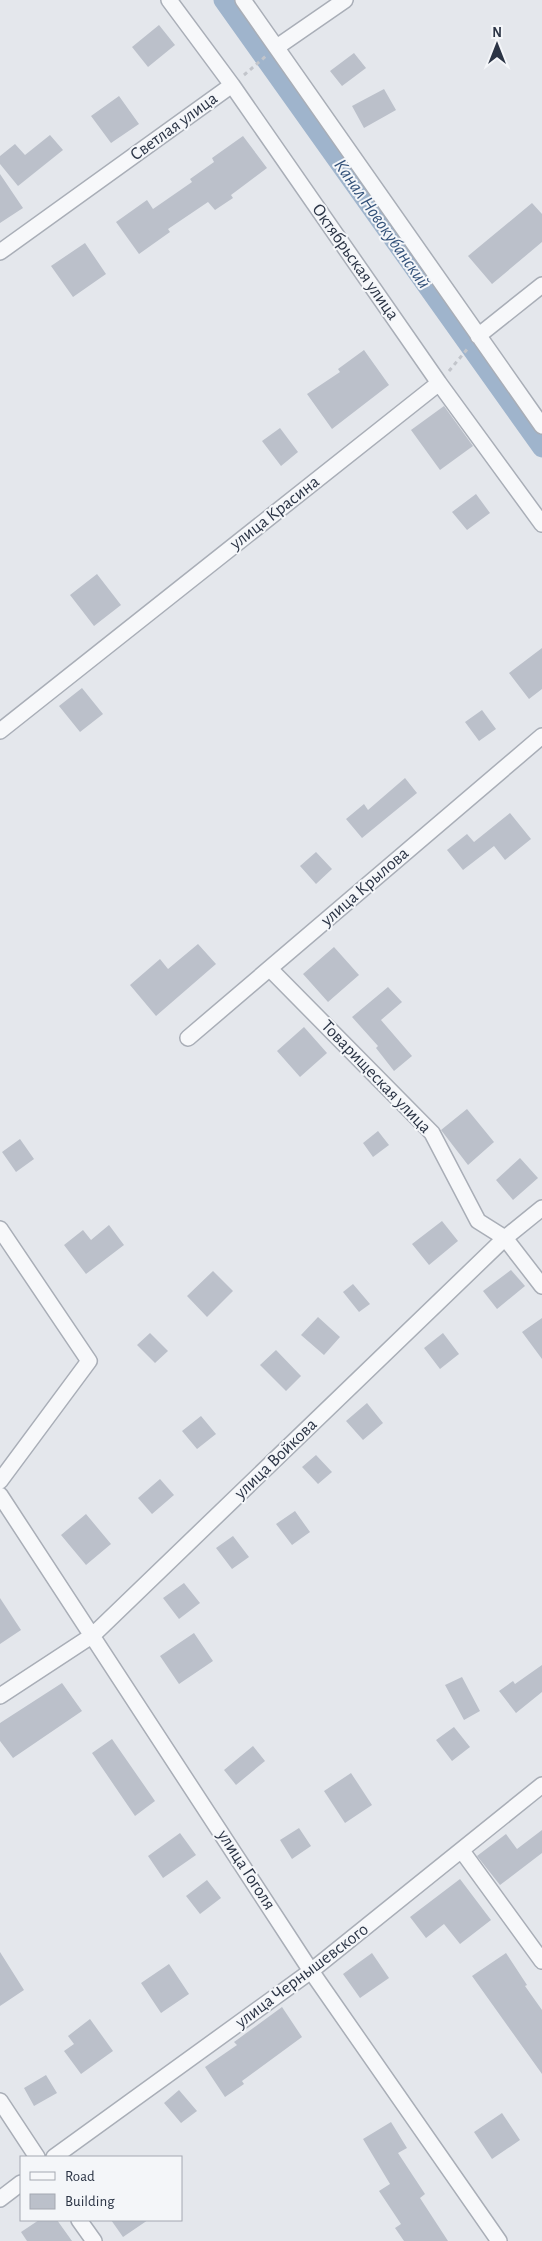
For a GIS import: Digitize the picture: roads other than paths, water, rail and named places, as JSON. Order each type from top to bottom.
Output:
[{"type":"street","name":"Октябрьская улица","points":[[169,0],[232,85],[438,383],[542,524]]},
{"type":"street","points":[[243,0],[542,426]]},
{"type":"street","points":[[277,47],[345,0]]},
{"type":"street","name":"Светлая улица","points":[[0,252],[232,85]]},
{"type":"street","points":[[478,336],[542,285]]},
{"type":"street","name":"улица Красина","points":[[0,731],[438,383]]},
{"type":"street","name":"улица Крылова","points":[[188,1038],[542,736]]},
{"type":"street","name":"Товарищеская улица","points":[[270,969],[432,1133],[478,1221],[505,1238],[542,1286]]},
{"type":"street","name":"улица Войкова","points":[[0,1696],[93,1635],[505,1238],[542,1208]]},
{"type":"street","points":[[0,1229],[89,1361],[0,1481]]},
{"type":"street","name":"улица Гоголя","points":[[0,1495],[311,1971],[499,2241]]},
{"type":"street","name":"улица Чернышевского","points":[[55,2156],[311,1971],[542,1785]]},
{"type":"street","points":[[462,1851],[542,1962]]},
{"type":"street","points":[[0,2100],[36,2156]]},
{"type":"street","points":[[0,2199],[20,2183]]},
{"type":"street","points":[[80,2221],[94,2241]]},
{"type":"waterway","name":"Канал Новокубанский","points":[[223,0],[542,448]]}]
